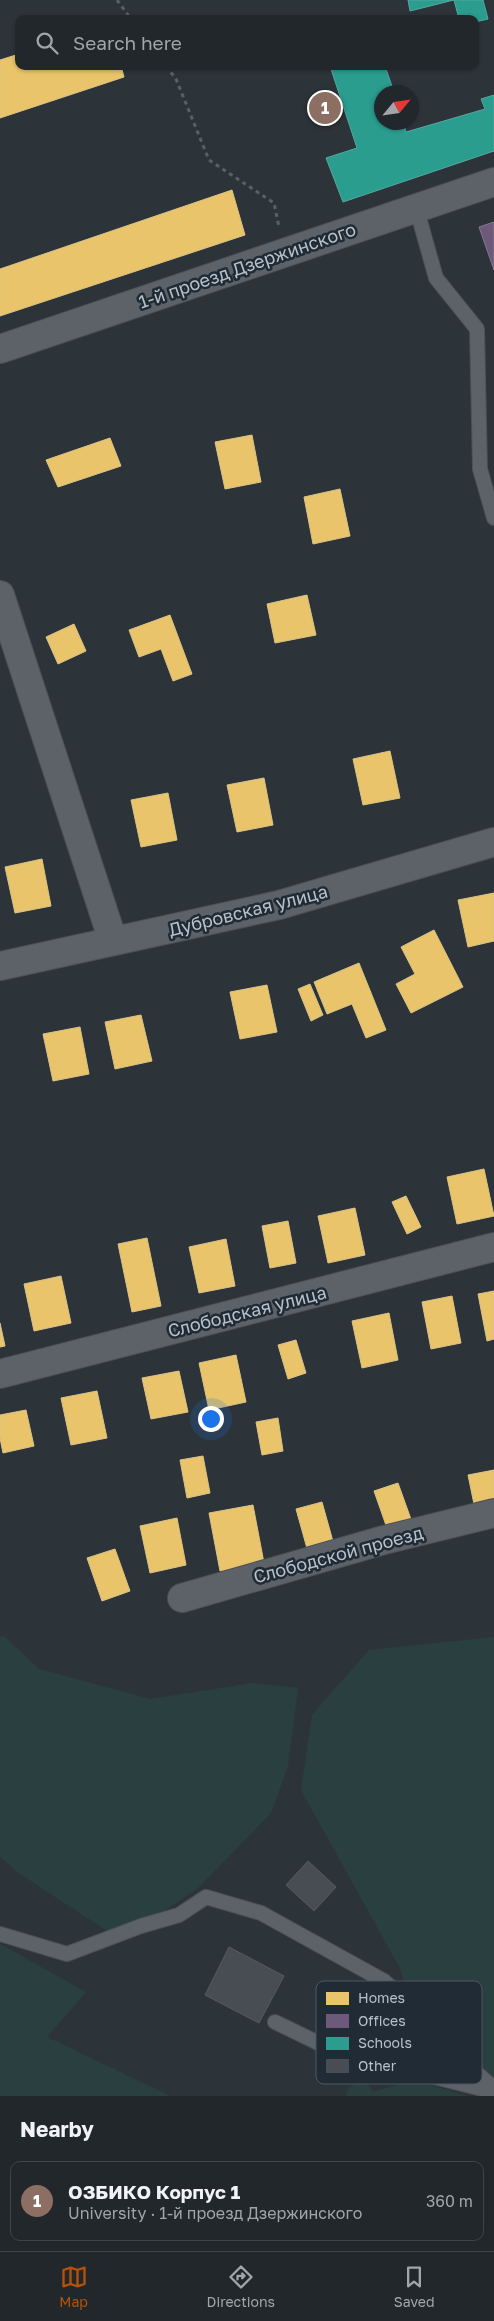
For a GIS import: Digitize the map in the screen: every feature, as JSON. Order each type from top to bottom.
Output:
[{"type":"street","name":"1-й проезд Дзержинского","points":[[0,349],[494,182]]},
{"type":"street","points":[[0,595],[113,941]]},
{"type":"street","name":"Дубровская улица","points":[[0,966],[279,905],[494,842]]},
{"type":"street","name":"Слободская улица","points":[[0,1374],[494,1247]]},
{"type":"street","name":"Слободской проезд","points":[[182,1598],[384,1540],[494,1513]]},
{"type":"lane","points":[[416,208],[436,278],[477,329],[480,469],[494,518]]},
{"type":"lane","points":[[0,1934],[67,1954],[141,1926],[180,1915],[206,1897],[261,1913],[384,1981]]},
{"type":"lane","points":[[275,2022],[316,2042]]},
{"type":"lane","points":[[482,2078],[494,2088]]},
{"type":"lane","points":[[463,2084],[494,2092]]},
{"type":"path","points":[[117,0],[128,15]]},
{"type":"path","points":[[169,70],[176,79],[209,160],[274,203],[284,252]]},
{"type":"green space","points":[[0,1636],[5,1637],[39,1669],[150,1699],[253,1683],[298,1688],[288,1766],[271,1813],[198,1888],[121,1940],[20,1874],[0,1857]]},
{"type":"green space","points":[[494,1637],[494,2078],[482,2075],[482,1981],[404,1981],[400,1968],[301,1790],[312,1715],[369,1650]]},
{"type":"green space","points":[[0,1944],[86,1992],[47,2037],[170,2096],[0,2096]]},
{"type":"green space","points":[[355,2084],[368,2084],[373,2092],[400,2084],[428,2084],[468,2096],[346,2096],[348,2089]]},
{"type":"building: Homes","points":[[15,55],[15,70],[122,70],[124,77],[0,118],[0,60]]},
{"type":"building: Homes","points":[[232,190],[245,235],[0,316],[0,269]]},
{"type":"building: Homes","points":[[252,435],[261,482],[225,489],[215,442]]},
{"type":"building: Homes","points":[[110,438],[121,466],[58,487],[46,460]]},
{"type":"building: Homes","points":[[340,489],[350,536],[313,544],[304,497]]},
{"type":"building: Homes","points":[[307,595],[316,635],[275,643],[267,604]]},
{"type":"building: Homes","points":[[170,615],[192,674],[173,681],[161,649],[139,657],[129,630]]},
{"type":"building: Homes","points":[[74,624],[86,651],[58,664],[46,637]]},
{"type":"building: Homes","points":[[390,751],[400,798],[363,805],[353,759]]},
{"type":"building: Homes","points":[[264,778],[273,825],[237,832],[227,785]]},
{"type":"building: Homes","points":[[168,793],[177,840],[141,847],[131,800]]},
{"type":"building: Homes","points":[[42,859],[51,906],[15,913],[5,867]]},
{"type":"building: Homes","points":[[494,893],[494,941],[468,947],[458,900]]},
{"type":"building: Homes","points":[[434,930],[463,987],[411,1013],[396,984],[415,974],[401,947]]},
{"type":"building: Homes","points":[[359,963],[386,1030],[366,1038],[352,1004],[327,1014],[314,982]]},
{"type":"building: Homes","points":[[310,984],[323,1015],[311,1021],[298,989]]},
{"type":"building: Homes","points":[[267,985],[277,1032],[240,1039],[230,992]]},
{"type":"building: Homes","points":[[141,1015],[152,1061],[115,1069],[105,1022]]},
{"type":"building: Homes","points":[[80,1027],[89,1074],[53,1081],[43,1034]]},
{"type":"building: Homes","points":[[484,1169],[494,1216],[457,1224],[447,1177]]},
{"type":"building: Homes","points":[[406,1196],[421,1227],[407,1234],[392,1202]]},
{"type":"building: Homes","points":[[355,1208],[365,1255],[328,1263],[318,1216]]},
{"type":"building: Homes","points":[[288,1221],[296,1263],[270,1268],[262,1226]]},
{"type":"building: Homes","points":[[147,1238],[161,1306],[132,1312],[118,1244]]},
{"type":"building: Homes","points":[[226,1239],[235,1286],[199,1293],[189,1247]]},
{"type":"building: Homes","points":[[61,1276],[71,1323],[34,1331],[24,1284]]},
{"type":"building: Homes","points":[[494,1291],[494,1339],[487,1341],[478,1294]]},
{"type":"building: Homes","points":[[452,1296],[461,1343],[431,1349],[422,1302]]},
{"type":"building: Homes","points":[[389,1313],[398,1360],[362,1368],[352,1321]]},
{"type":"building: Homes","points":[[0,1323],[5,1346],[0,1347]]},
{"type":"building: Homes","points":[[296,1340],[306,1373],[288,1379],[278,1345]]},
{"type":"building: Homes","points":[[236,1355],[246,1402],[209,1410],[199,1363]]},
{"type":"building: Homes","points":[[179,1371],[188,1412],[151,1419],[142,1378]]},
{"type":"building: Homes","points":[[97,1391],[107,1438],[71,1445],[61,1398]]},
{"type":"building: Homes","points":[[26,1410],[34,1446],[3,1453],[0,1438],[0,1415]]},
{"type":"building: Homes","points":[[278,1418],[283,1451],[262,1455],[256,1422]]},
{"type":"building: Homes","points":[[203,1456],[210,1493],[187,1498],[180,1460]]},
{"type":"building: Homes","points":[[494,1470],[494,1505],[475,1509],[468,1475]]},
{"type":"building: Homes","points":[[398,1483],[412,1522],[388,1531],[374,1491]]},
{"type":"building: Homes","points":[[322,1502],[334,1545],[308,1552],[296,1509]]},
{"type":"building: Homes","points":[[253,1505],[264,1563],[220,1571],[209,1513]]},
{"type":"building: Homes","points":[[177,1518],[186,1565],[150,1573],[140,1526]]},
{"type":"building: Homes","points":[[115,1549],[130,1591],[102,1601],[87,1558]]},
{"type":"building: Offices","points":[[494,222],[494,270],[479,227]]},
{"type":"building: Schools","points":[[408,0],[454,0],[410,11]]},
{"type":"building: Schools","points":[[454,0],[483,0],[488,19],[479,21],[479,15],[458,15]]},
{"type":"building: Schools","points":[[331,70],[386,70],[392,85],[374,85],[374,130],[405,130],[406,132],[419,130],[419,128],[485,109],[481,99],[494,95],[494,151],[343,202],[326,158],[357,148]]},
{"type":"building: Other","points":[[308,1861],[336,1887],[314,1911],[286,1885]]},
{"type":"building: Other","points":[[229,1947],[284,1976],[259,2023],[205,1995]]},
{"type":"place","name":"ОЗБИКО Корпус 1","points":[[325,108]]}]
